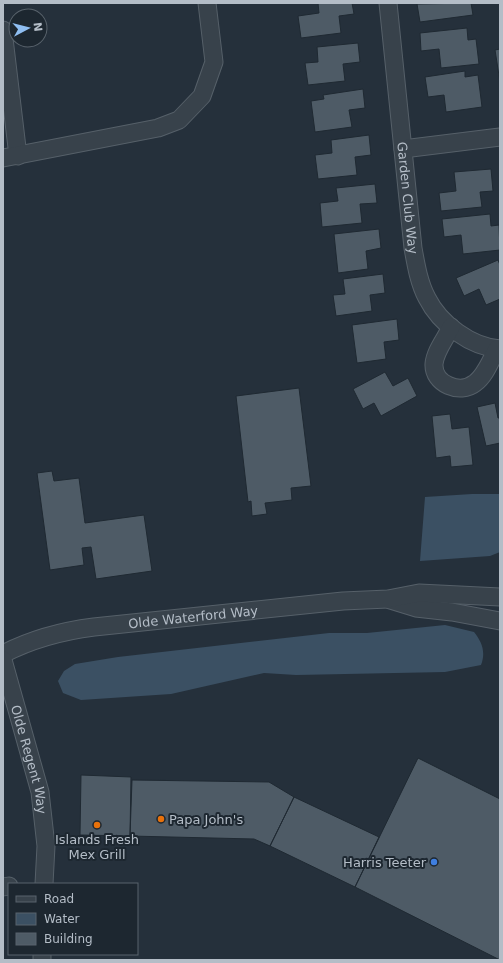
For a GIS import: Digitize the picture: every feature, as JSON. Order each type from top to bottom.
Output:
[{"type":"street","points":[[3,30],[11,157],[158,128],[179,120],[202,96],[214,62],[207,3]]},
{"type":"street","name":"Garden Club Way","points":[[388,3],[388,18],[416,266],[427,299],[438,315],[467,339],[481,345],[498,349]]},
{"type":"street","points":[[403,149],[500,137]]},
{"type":"street","points":[[451,327],[435,358],[434,365],[440,380],[446,385],[460,388],[474,384],[480,379],[498,349]]},
{"type":"street","points":[[451,593],[500,584]]},
{"type":"street","name":"Olde Waterford Way","points":[[3,654],[37,639],[76,630],[329,602],[388,599],[419,593],[451,593],[500,597]]},
{"type":"street","name":"Olde Waterford Way","points":[[388,599],[416,608],[452,612],[500,621]]},
{"type":"street","name":"Olde Regent Way","points":[[3,660],[40,792],[46,846],[44,883]]},
{"type":"water","points":[[500,494],[500,552],[490,556],[420,561],[425,497]]},
{"type":"water","points":[[445,625],[474,632],[483,651],[481,665],[445,672],[296,675],[264,673],[171,694],[81,700],[63,693],[58,681],[64,671],[75,664],[118,657],[329,633],[367,633]]},
{"type":"building","points":[[318,3],[352,3],[354,14],[339,16],[341,33],[301,38],[298,16],[319,13]]},
{"type":"building","points":[[471,3],[473,15],[420,22],[417,4]]},
{"type":"building","points":[[467,28],[468,40],[476,39],[479,64],[441,68],[439,49],[421,51],[420,33]]},
{"type":"building","points":[[358,43],[360,62],[343,64],[345,81],[308,85],[305,63],[318,62],[317,47]]},
{"type":"building","points":[[500,49],[500,82],[495,50]]},
{"type":"building","points":[[465,71],[465,77],[478,75],[482,107],[446,112],[444,95],[428,97],[425,77]]},
{"type":"building","points":[[363,89],[365,108],[349,110],[352,127],[315,132],[311,101],[324,99],[323,95]]},
{"type":"building","points":[[369,135],[371,155],[355,157],[357,175],[318,179],[315,155],[332,153],[331,140]]},
{"type":"building","points":[[491,169],[493,191],[480,192],[482,207],[441,211],[439,193],[456,191],[454,172]]},
{"type":"building","points":[[375,184],[377,203],[360,204],[362,223],[322,227],[320,203],[338,201],[336,188]]},
{"type":"building","points":[[490,214],[491,226],[499,225],[500,250],[463,254],[461,235],[444,237],[442,219]]},
{"type":"building","points":[[379,229],[381,248],[366,251],[368,269],[338,273],[334,234]]},
{"type":"building","points":[[498,260],[500,265],[500,299],[486,305],[479,289],[464,296],[456,278]]},
{"type":"building","points":[[383,274],[385,293],[370,295],[372,311],[336,316],[333,295],[345,294],[343,279]]},
{"type":"building","points":[[397,319],[399,340],[384,342],[386,359],[357,363],[352,325]]},
{"type":"building","points":[[385,372],[393,386],[408,378],[417,396],[381,416],[374,403],[363,409],[353,389]]},
{"type":"building","points":[[299,388],[311,486],[291,488],[292,500],[265,503],[267,514],[252,516],[251,501],[248,502],[236,396]]},
{"type":"building","points":[[495,403],[498,418],[500,418],[500,443],[486,446],[477,407]]},
{"type":"building","points":[[450,414],[452,429],[469,427],[473,465],[451,467],[450,456],[436,458],[432,416]]},
{"type":"building","points":[[52,471],[54,481],[79,478],[85,523],[144,515],[152,571],[96,579],[91,547],[82,548],[84,565],[50,570],[37,473]]},
{"type":"building","name":"Harris Teeter","points":[[418,758],[500,799],[500,960],[355,887]]},
{"type":"building","points":[[81,775],[131,777],[130,836],[80,835]]},
{"type":"building","points":[[132,780],[269,782],[294,797],[270,846],[254,839],[130,836]]},
{"type":"building","points":[[294,797],[379,837],[355,887],[270,846]]},
{"type":"place","name":"Papa John's","points":[[161,819]]},
{"type":"place","name":"Islands Fresh Mex Grill","points":[[97,825]]},
{"type":"place","name":"Harris Teeter","points":[[434,862]]}]
